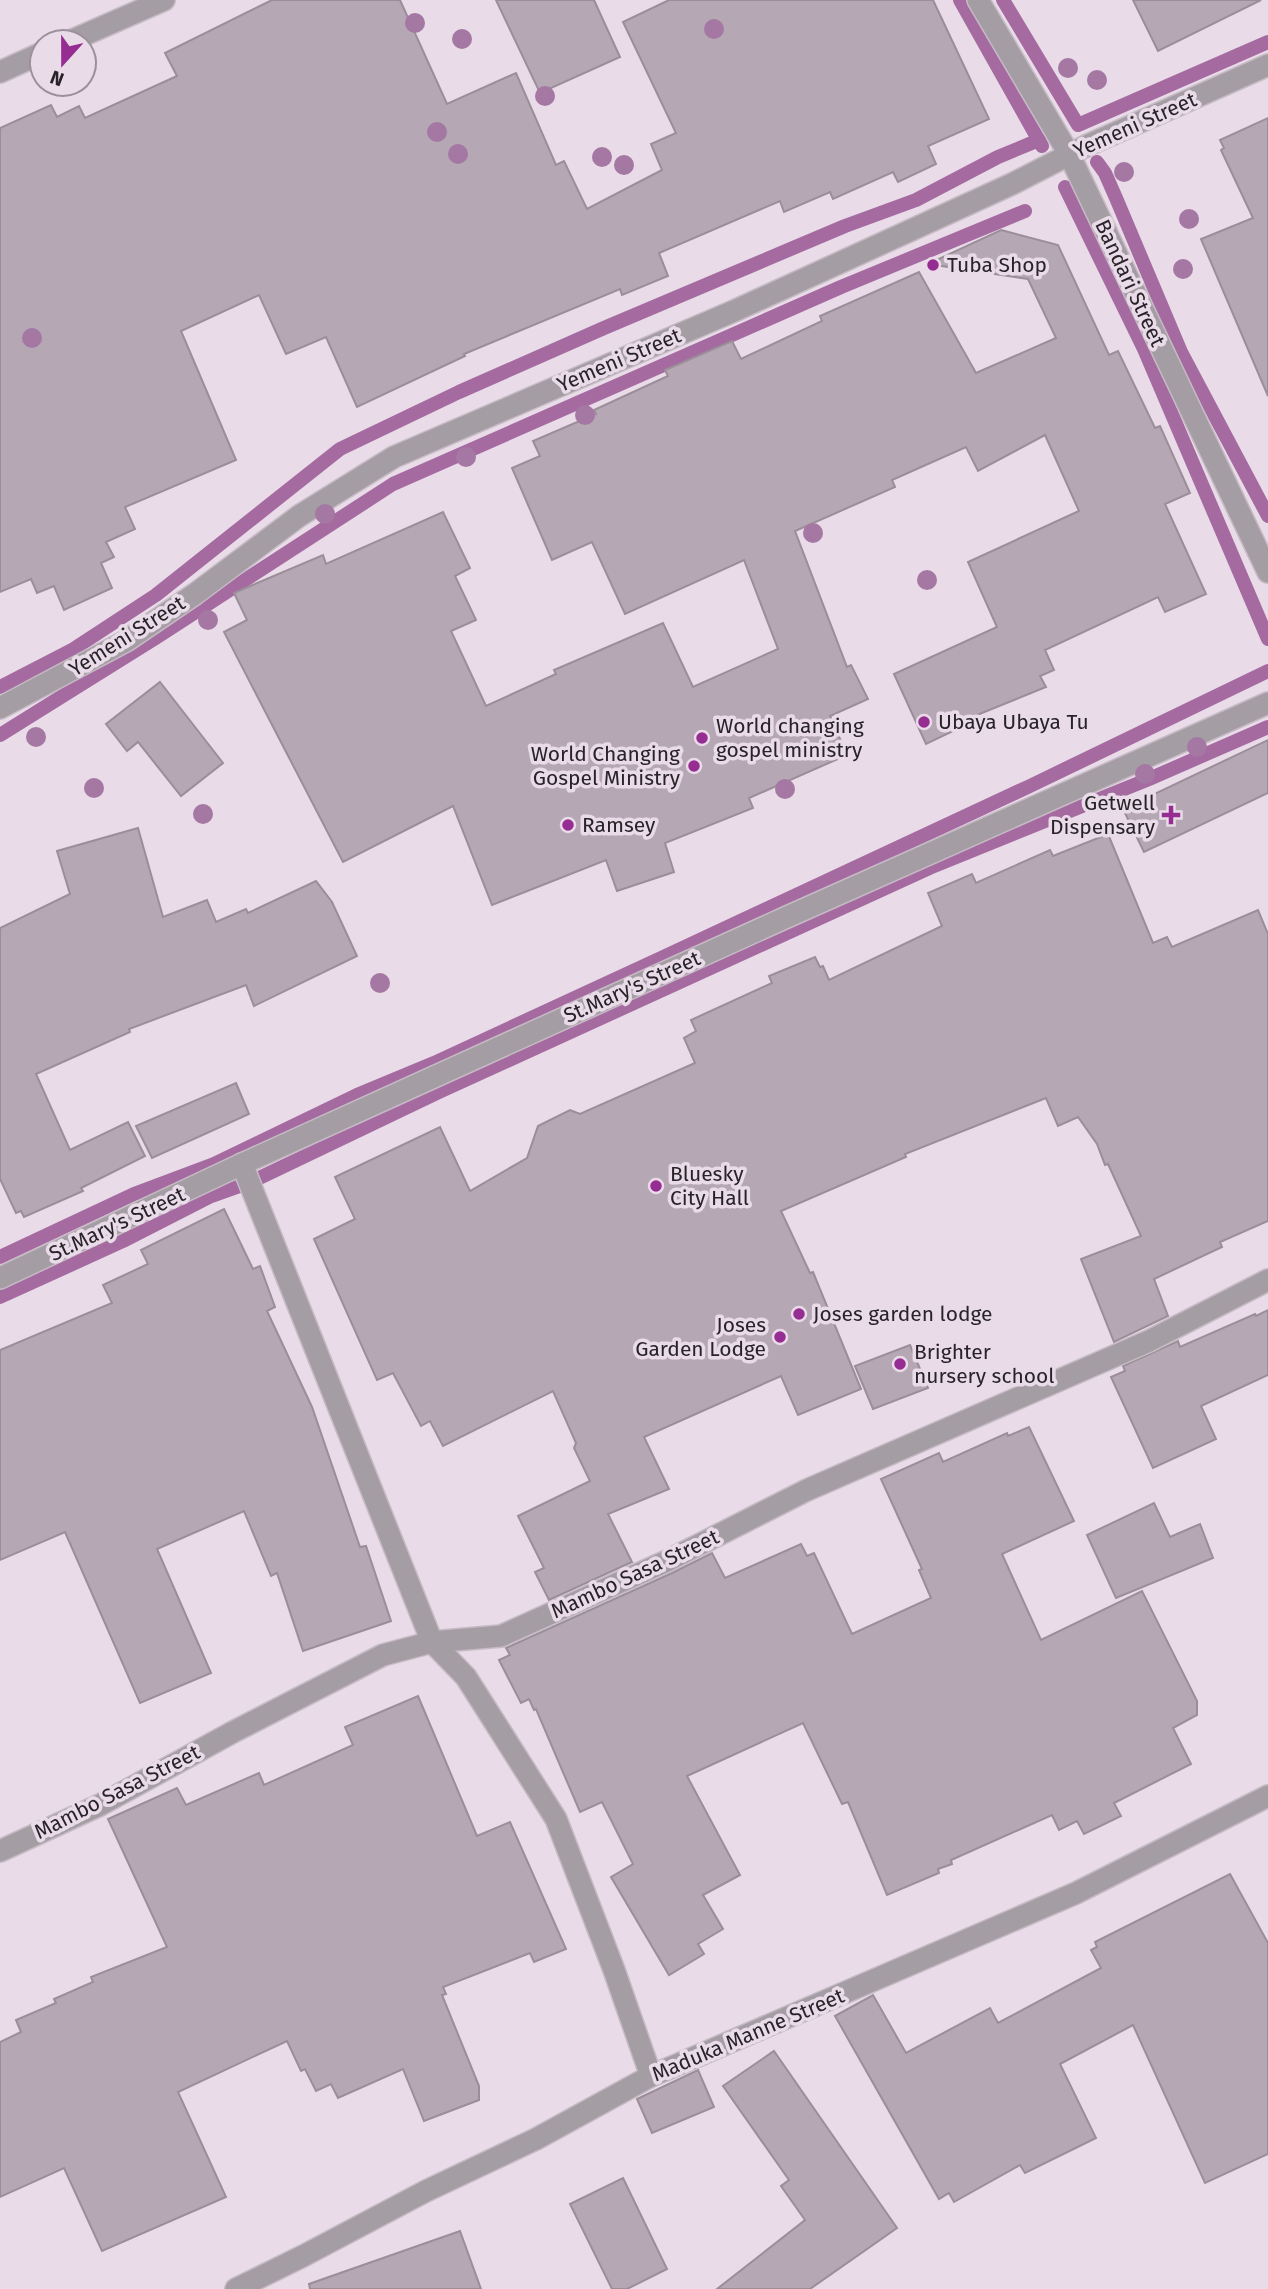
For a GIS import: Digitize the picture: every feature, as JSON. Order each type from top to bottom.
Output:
[{"type":"street","points":[[98,29],[164,0]]},
{"type":"street","name":"Bandari Street","points":[[978,0],[1069,154],[1268,572]]},
{"type":"street","points":[[0,72],[28,59]]},
{"type":"street","name":"Yemeni Street","points":[[0,708],[127,641],[299,516],[394,457],[734,311],[1012,184],[1069,154],[1268,65]]},
{"type":"street","name":"St.Mary's Street","points":[[0,1278],[242,1164],[787,916],[1268,703]]},
{"type":"street","points":[[242,1164],[432,1642],[466,1677],[556,1819],[651,2076]]},
{"type":"street","name":"Mambo Sasa Street","points":[[0,1851],[100,1804],[383,1655],[432,1642],[501,1636],[667,1561],[807,1490],[1149,1341],[1268,1280]]},
{"type":"street","name":"Maduka Manne Street","points":[[236,2289],[426,2191],[536,2139],[651,2076],[1076,1893],[1268,1796]]},
{"type":"building","points":[[272,0],[400,0],[447,104],[516,73],[556,165],[564,161],[587,209],[662,170],[651,144],[676,133],[623,22],[669,0],[933,0],[989,119],[928,146],[936,164],[898,182],[893,172],[833,199],[830,192],[784,212],[780,201],[659,253],[668,276],[622,295],[620,289],[464,354],[465,356],[357,407],[326,337],[286,354],[259,295],[181,331],[236,460],[125,507],[135,529],[106,542],[114,557],[101,563],[112,588],[64,610],[54,586],[37,593],[31,579],[0,592],[0,128],[51,105],[57,117],[79,106],[85,118],[177,76],[165,53]]},
{"type":"building","points":[[496,0],[594,0],[620,57],[540,93]]},
{"type":"building","points":[[1133,0],[1261,0],[1158,51]]},
{"type":"building","points":[[1268,118],[1268,396],[1201,239],[1253,218],[1221,150],[1224,148],[1220,140]]},
{"type":"building","points":[[1001,230],[1058,245],[1109,355],[1118,351],[1155,428],[1160,426],[1190,493],[1165,504],[1206,594],[1165,612],[1158,597],[1045,650],[1054,670],[1040,676],[1046,687],[972,717],[974,721],[926,744],[894,674],[997,627],[968,562],[1079,511],[1045,435],[978,471],[966,447],[892,480],[895,487],[795,531],[847,667],[851,665],[868,699],[830,716],[847,755],[749,798],[753,808],[665,843],[674,872],[617,891],[606,860],[492,905],[453,806],[343,862],[224,632],[247,620],[234,593],[323,555],[326,564],[443,512],[470,568],[455,576],[476,620],[451,631],[486,706],[556,674],[554,670],[663,623],[693,687],[778,649],[744,560],[625,614],[592,542],[552,560],[512,468],[540,456],[533,441],[596,414],[594,410],[668,376],[665,370],[732,341],[741,359],[822,321],[820,316],[919,272],[976,373],[1056,338],[1028,279],[928,264]]},
{"type":"building","points":[[160,682],[223,763],[181,796],[138,742],[127,751],[106,724]]},
{"type":"building","points":[[1268,740],[1268,793],[1144,852],[1123,809]]},
{"type":"building","points":[[138,828],[163,917],[207,900],[216,922],[246,909],[248,913],[316,881],[332,902],[357,956],[254,1006],[246,985],[129,1029],[130,1032],[36,1074],[70,1150],[128,1122],[145,1156],[81,1188],[83,1191],[24,1217],[21,1211],[16,1213],[0,1179],[0,928],[70,894],[57,851]]},
{"type":"building","points":[[1108,834],[1153,943],[1167,937],[1172,947],[1258,910],[1268,934],[1268,1221],[1220,1242],[1222,1247],[1154,1279],[1168,1316],[1114,1342],[1081,1259],[1141,1236],[1097,1144],[1078,1117],[1058,1126],[1046,1098],[905,1154],[906,1157],[781,1211],[810,1273],[813,1272],[861,1389],[798,1415],[781,1376],[644,1437],[669,1489],[608,1514],[632,1562],[549,1600],[535,1572],[544,1568],[518,1516],[590,1481],[574,1448],[576,1443],[553,1391],[443,1446],[430,1421],[421,1426],[393,1373],[377,1380],[314,1239],[355,1219],[335,1177],[440,1127],[470,1191],[527,1158],[538,1126],[570,1110],[580,1114],[695,1063],[684,1038],[696,1031],[691,1020],[772,983],[769,976],[815,957],[820,967],[823,966],[829,980],[942,926],[928,893],[972,874],[976,883],[1050,850],[1053,856]]},
{"type":"building","points":[[236,1083],[249,1114],[152,1158],[136,1126]]},
{"type":"building","points":[[224,1209],[253,1269],[260,1266],[275,1307],[267,1311],[312,1407],[360,1547],[366,1546],[391,1621],[303,1651],[277,1573],[271,1576],[244,1511],[157,1549],[211,1673],[140,1703],[65,1532],[0,1560],[0,1350],[112,1303],[103,1285],[148,1264],[141,1250]]},
{"type":"building","points":[[1268,1310],[1268,1375],[1201,1406],[1216,1439],[1153,1468],[1111,1377],[1125,1371],[1123,1366],[1178,1341],[1180,1347]]},
{"type":"building","name":"Brighter nursery school","points":[[910,1345],[928,1388],[873,1409],[855,1366]]},
{"type":"building","points":[[1029,1427],[1074,1521],[1002,1554],[1041,1640],[1142,1591],[1197,1701],[1197,1715],[1173,1728],[1191,1764],[1114,1803],[1121,1816],[1084,1834],[1077,1821],[1059,1830],[1052,1815],[951,1860],[952,1864],[938,1869],[939,1873],[887,1895],[848,1802],[842,1804],[803,1723],[687,1776],[740,1875],[703,1895],[723,1929],[698,1944],[704,1954],[669,1975],[611,1877],[633,1864],[602,1802],[580,1812],[536,1709],[534,1710],[529,1699],[521,1703],[499,1660],[510,1655],[506,1648],[712,1553],[725,1578],[801,1544],[807,1556],[814,1553],[852,1634],[931,1598],[919,1570],[922,1569],[881,1479],[939,1453],[943,1462],[1007,1433],[1008,1436]]},
{"type":"building","points":[[1154,1503],[1170,1537],[1200,1524],[1213,1558],[1116,1598],[1087,1535]]},
{"type":"building","points":[[418,1696],[477,1836],[510,1822],[566,1949],[534,1962],[530,1953],[443,1987],[446,1994],[442,1995],[479,2086],[479,2100],[424,2121],[403,2069],[338,2098],[331,2084],[316,2091],[305,2069],[301,2071],[287,2041],[178,2092],[226,2197],[102,2251],[64,2168],[0,2197],[0,2042],[21,2032],[16,2020],[56,2003],[54,1999],[93,1982],[91,1977],[167,1947],[108,1819],[177,1788],[186,1805],[259,1773],[264,1785],[353,1745],[345,1727]]},
{"type":"building","points":[[1230,1874],[1268,1943],[1268,2154],[1205,2183],[1133,2025],[1060,2064],[1096,2138],[1025,2173],[1020,2165],[954,2202],[949,2193],[939,2199],[835,2016],[873,1995],[906,2053],[990,2008],[998,2023],[1101,1968],[1091,1950],[1097,1947],[1095,1942]]},
{"type":"building","points":[[774,2051],[897,2228],[810,2289],[717,2289],[805,2220],[781,2186],[789,2180],[723,2086]]},
{"type":"building","points":[[698,2070],[714,2107],[652,2133],[637,2099]]},
{"type":"building","points":[[623,2178],[667,2269],[627,2289],[612,2289],[570,2204]]},
{"type":"building","points":[[460,2231],[481,2289],[310,2289],[309,2284]]},
{"type":"waterway","points":[[960,0],[1042,146]]},
{"type":"waterway","points":[[1003,0],[1078,125],[1268,42]]},
{"type":"waterway","points":[[0,687],[72,650],[156,595],[340,449],[459,392],[604,328],[845,226],[916,200],[998,157],[1039,140]]},
{"type":"waterway","points":[[1097,162],[1105,173],[1181,352],[1268,516]]},
{"type":"waterway","points":[[1065,187],[1144,349],[1268,639]]},
{"type":"waterway","points":[[0,735],[393,484],[841,287],[1025,211]]},
{"type":"waterway","points":[[0,1257],[134,1194],[214,1164],[357,1095],[434,1063],[1030,786],[1268,671]]},
{"type":"waterway","points":[[0,1297],[123,1241],[209,1197],[251,1182],[439,1092],[934,866],[1149,779],[1268,727]]},
{"type":"place","name":"Tuba Shop","points":[[933,265]]},
{"type":"place","name":"Ubaya Ubaya Tu","points":[[924,722]]},
{"type":"place","name":"World changing gospel ministry","points":[[702,738]]},
{"type":"place","name":"World Changing Gospel Ministry","points":[[694,766]]},
{"type":"place","name":"Getwell Dispensary","points":[[1171,815]]},
{"type":"place","name":"Ramsey","points":[[568,825]]},
{"type":"place","name":"Bluesky City Hall","points":[[656,1186]]},
{"type":"place","name":"Joses garden lodge","points":[[799,1314]]},
{"type":"place","name":"Joses Garden Lodge","points":[[780,1337]]},
{"type":"place","name":"Brighter nursery school","points":[[900,1364]]}]
